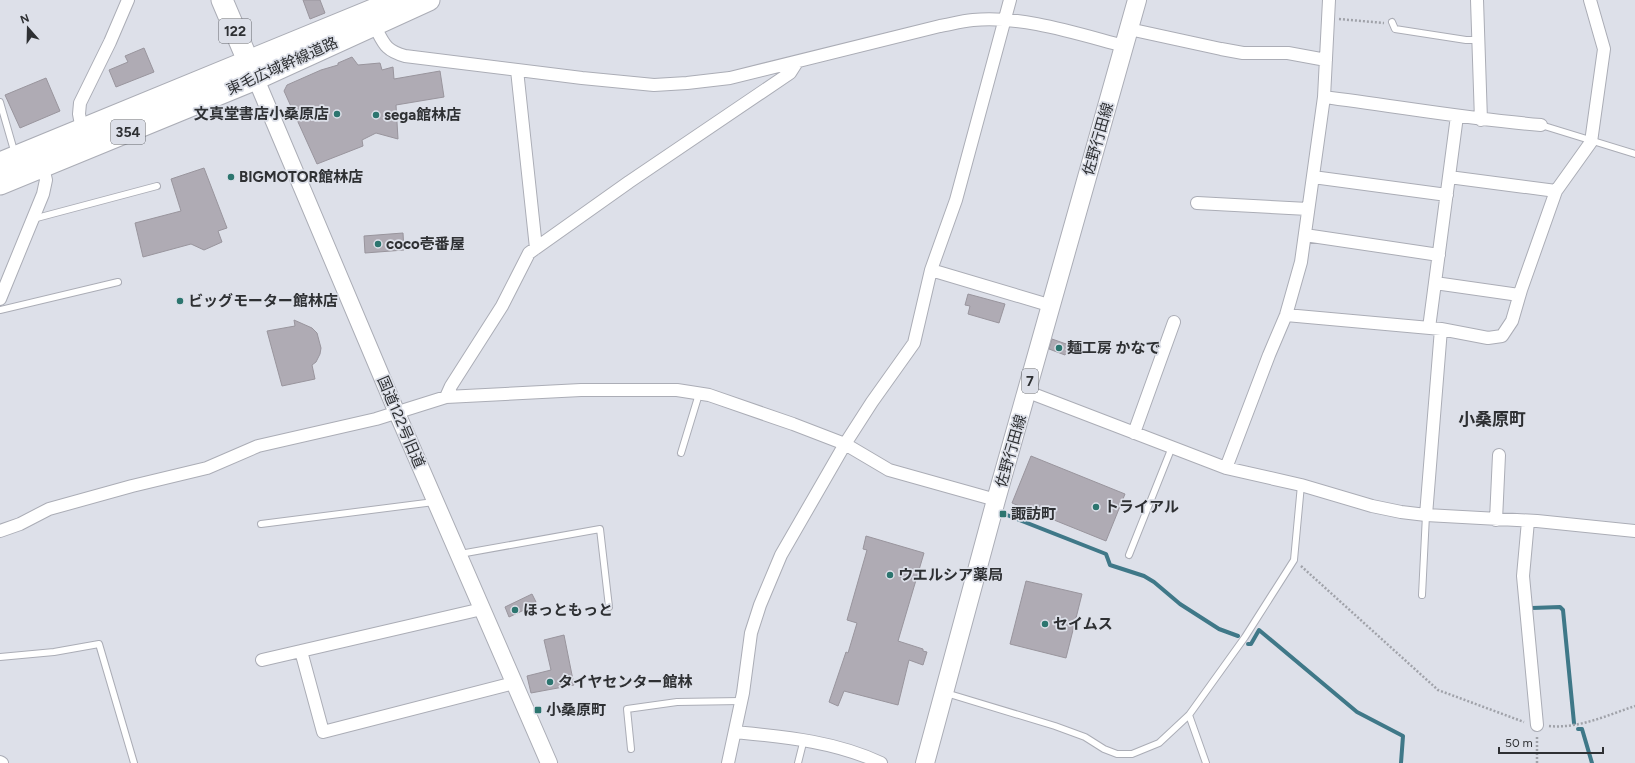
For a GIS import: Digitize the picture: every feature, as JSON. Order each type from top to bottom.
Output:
[{"type":"highway","name":"122","points":[[222,0],[252,70]]},
{"type":"highway","name":"東毛広域幹線道路","points":[[0,184],[43,168],[397,0]]},
{"type":"highway","name":"東毛広域幹線道路","points":[[8,160],[82,130],[374,25],[429,0]]},
{"type":"main road","name":"佐野行田線","points":[[925,763],[996,500],[1028,392],[1136,0]]},
{"type":"street","points":[[82,130],[79,114],[80,103],[110,42],[128,0]]},
{"type":"street","points":[[728,763],[741,702],[751,633],[760,605],[781,555],[844,444],[914,343],[931,270],[956,200],[1010,0]]},
{"type":"street","points":[[1226,468],[1269,355],[1286,315],[1301,262],[1324,97],[1329,0]]},
{"type":"street","points":[[1477,0],[1481,120]]},
{"type":"street","points":[[1286,315],[1435,328],[1488,338],[1502,336],[1512,321],[1519,295],[1556,191],[1591,142],[1604,50],[1590,0]]},
{"type":"street","points":[[374,25],[386,46],[393,53],[405,56],[582,78],[654,85],[730,78],[940,26],[974,20],[1005,20],[1243,53],[1288,53],[1326,60]]},
{"type":"street","points":[[446,397],[451,386],[502,306],[529,253],[629,182],[790,73],[797,62]]},
{"type":"street","name":"国道122号旧道","points":[[252,70],[397,413],[548,763]]},
{"type":"street","points":[[517,70],[536,248]]},
{"type":"street","points":[[1324,97],[1481,120],[1540,125]]},
{"type":"street","points":[[1426,515],[1435,328],[1435,283],[1458,116]]},
{"type":"street","points":[[0,299],[43,194],[46,180],[43,168]]},
{"type":"street","points":[[1313,176],[1447,195]]},
{"type":"street","points":[[1449,177],[1556,191]]},
{"type":"street","points":[[1197,203],[1308,209]]},
{"type":"street","points":[[1304,235],[1439,255]]},
{"type":"street","points":[[931,270],[1052,306]]},
{"type":"street","points":[[1435,283],[1519,295]]},
{"type":"street","points":[[1134,433],[1174,322]]},
{"type":"street","points":[[0,531],[20,524],[49,509],[132,486],[207,468],[258,446],[397,413],[446,397],[588,390],[677,390],[708,395],[793,424],[844,444],[890,470],[996,500]]},
{"type":"street","points":[[1028,392],[1226,468],[1301,485],[1372,506],[1426,515],[1528,521],[1635,531]]},
{"type":"street","points":[[1496,520],[1499,455]]},
{"type":"street","points":[[1528,521],[1523,576],[1536,725]]},
{"type":"street","points":[[262,660],[482,609]]},
{"type":"street","points":[[301,651],[323,732],[514,683]]},
{"type":"street","points":[[734,732],[820,742],[881,763]]},
{"type":"lane","points":[[1392,22],[1395,29],[1466,40],[1478,40]]},
{"type":"lane","points":[[0,102],[8,160]]},
{"type":"lane","points":[[1540,125],[1591,142],[1635,154]]},
{"type":"lane","points":[[33,218],[157,186]]},
{"type":"lane","points":[[0,310],[118,282]]},
{"type":"lane","points":[[681,453],[699,394]]},
{"type":"lane","points":[[1129,555],[1172,447]]},
{"type":"lane","points":[[944,692],[1055,726],[1085,737],[1104,749],[1117,754],[1132,754],[1159,743],[1189,715],[1245,637],[1294,560],[1301,485]]},
{"type":"lane","points":[[261,524],[436,502]]},
{"type":"lane","points":[[1422,595],[1426,515]]},
{"type":"lane","points":[[458,555],[600,529],[610,607]]},
{"type":"lane","points":[[0,657],[54,652],[99,644],[134,763]]},
{"type":"lane","points":[[632,749],[627,709],[677,702],[741,702]]},
{"type":"lane","points":[[1189,715],[1206,763]]},
{"type":"lane","points":[[798,763],[804,739]]},
{"type":"path","points":[[1329,18],[1382,23],[1392,22]]},
{"type":"path","points":[[1294,560],[1438,690],[1518,720],[1536,725],[1560,727],[1571,726],[1635,706]]},
{"type":"path","points":[[1536,725],[1537,763]]},
{"type":"building","points":[[303,0],[320,0],[325,13],[310,19]]},
{"type":"building","points":[[144,48],[154,72],[116,87],[109,70],[128,62],[125,56]]},
{"type":"building","points":[[352,57],[358,65],[380,63],[382,70],[393,67],[394,79],[440,71],[444,97],[396,105],[398,139],[376,133],[362,140],[363,146],[317,164],[284,91],[287,85],[321,70],[338,65],[338,63]]},
{"type":"building","points":[[46,78],[60,111],[20,128],[5,95]]},
{"type":"building","points":[[204,168],[227,228],[218,231],[222,242],[204,250],[191,244],[143,257],[135,223],[181,211],[171,179]]},
{"type":"building","points":[[403,233],[404,250],[365,253],[364,236]]},
{"type":"building","points":[[968,294],[1005,304],[999,323],[968,314],[970,306],[965,305]]},
{"type":"building","points":[[294,320],[312,328],[317,333],[321,348],[320,354],[316,362],[312,365],[315,379],[282,386],[267,331],[295,326]]},
{"type":"building","points":[[1052,339],[1069,345],[1065,355],[1049,349]]},
{"type":"building","points":[[1031,456],[1125,494],[1106,541],[1012,503]]},
{"type":"building","points":[[866,536],[924,553],[898,641],[923,649],[923,651],[927,652],[923,665],[909,660],[898,705],[844,691],[838,706],[829,702],[846,652],[848,653],[857,623],[847,620],[867,550],[863,549]]},
{"type":"building","points":[[1026,581],[1082,594],[1066,658],[1010,644]]},
{"type":"building","points":[[532,594],[537,604],[509,617],[505,607]]},
{"type":"building","points":[[564,635],[574,685],[531,693],[527,676],[551,670],[544,640]]},
{"type":"waterway","points":[[1007,515],[1106,554],[1110,565],[1144,576],[1154,582],[1180,604],[1219,629],[1238,636]]},
{"type":"waterway","points":[[1532,608],[1560,607],[1563,610],[1574,723]]},
{"type":"waterway","points":[[1248,644],[1251,644],[1259,630],[1357,712],[1403,736],[1401,763]]},
{"type":"waterway","points":[[1578,729],[1582,729],[1592,763]]},
{"type":"place","name":"文真堂書店小桑原店","points":[[337,114]]},
{"type":"place","name":"sega館林店","points":[[376,115]]},
{"type":"place","name":"BIGMOTOR館林店","points":[[231,177]]},
{"type":"place","name":"coco壱番屋","points":[[378,244]]},
{"type":"place","name":"ビッグモーター館林店","points":[[180,301]]},
{"type":"place","name":"麺工房 かなで","points":[[1059,348]]},
{"type":"place","name":"トライアル","points":[[1096,507]]},
{"type":"place","name":"諏訪町","points":[[1003,514]]},
{"type":"place","name":"ウエルシア薬局","points":[[890,575]]},
{"type":"place","name":"ほっともっと","points":[[515,610]]},
{"type":"place","name":"セイムス","points":[[1045,624]]},
{"type":"place","name":"タイヤセンター館林","points":[[550,682]]},
{"type":"place","name":"小桑原町","points":[[538,710]]},
{"type":"district","name":"小桑原町","points":[[1492,419]]}]
